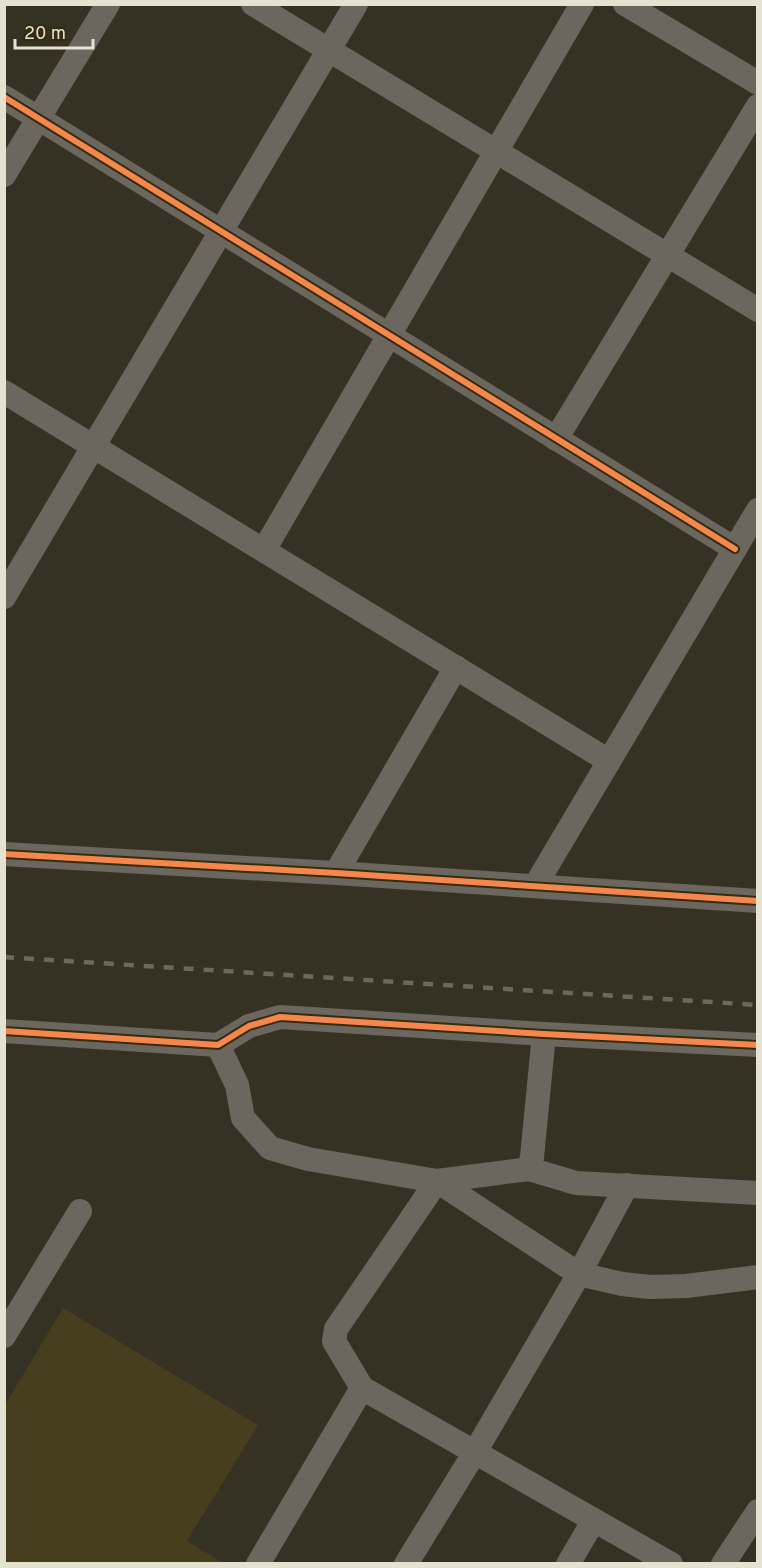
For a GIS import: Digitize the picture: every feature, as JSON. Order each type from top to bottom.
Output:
[{"type":"street","points":[[4,175],[108,4]]},
{"type":"street","points":[[253,4],[758,310]]},
{"type":"street","points":[[4,597],[356,4]]},
{"type":"street","points":[[264,550],[582,4]]},
{"type":"street","points":[[625,4],[758,83]]},
{"type":"street","points":[[4,97],[735,549]]},
{"type":"street","points":[[556,438],[758,106]]},
{"type":"street","points":[[4,392],[609,761]]},
{"type":"street","points":[[535,886],[758,510]]},
{"type":"street","points":[[336,873],[456,667]]},
{"type":"street","points":[[4,854],[758,901]]},
{"type":"street","points":[[4,1031],[218,1045],[249,1026],[280,1017],[758,1045]]},
{"type":"street","points":[[530,1169],[544,1034]]},
{"type":"street","points":[[218,1045],[237,1085],[243,1118],[270,1148],[308,1159],[437,1181],[530,1169],[576,1183],[758,1193]]},
{"type":"street","points":[[437,1181],[579,1274],[622,1284],[650,1287],[686,1286],[758,1277]]},
{"type":"street","points":[[437,1181],[336,1329],[334,1341],[362,1388],[671,1563]]},
{"type":"street","points":[[406,1563],[475,1452],[579,1274],[627,1185]]},
{"type":"street","points":[[4,1336],[80,1211]]},
{"type":"street","points":[[260,1563],[362,1388]]},
{"type":"street","points":[[723,1563],[758,1511]]},
{"type":"street","points":[[568,1563],[594,1520]]},
{"type":"shaded area","points":[[63,1308],[258,1425],[187,1541],[223,1563],[5,1563],[5,1405]]},
{"type":"railway","points":[[4,957],[758,1005]]},
{"type":"cycle path","points":[[4,97],[735,549]]},
{"type":"cycle path","points":[[4,854],[758,901]]},
{"type":"cycle path","points":[[4,1031],[218,1045],[249,1026],[280,1017],[758,1045]]}]
